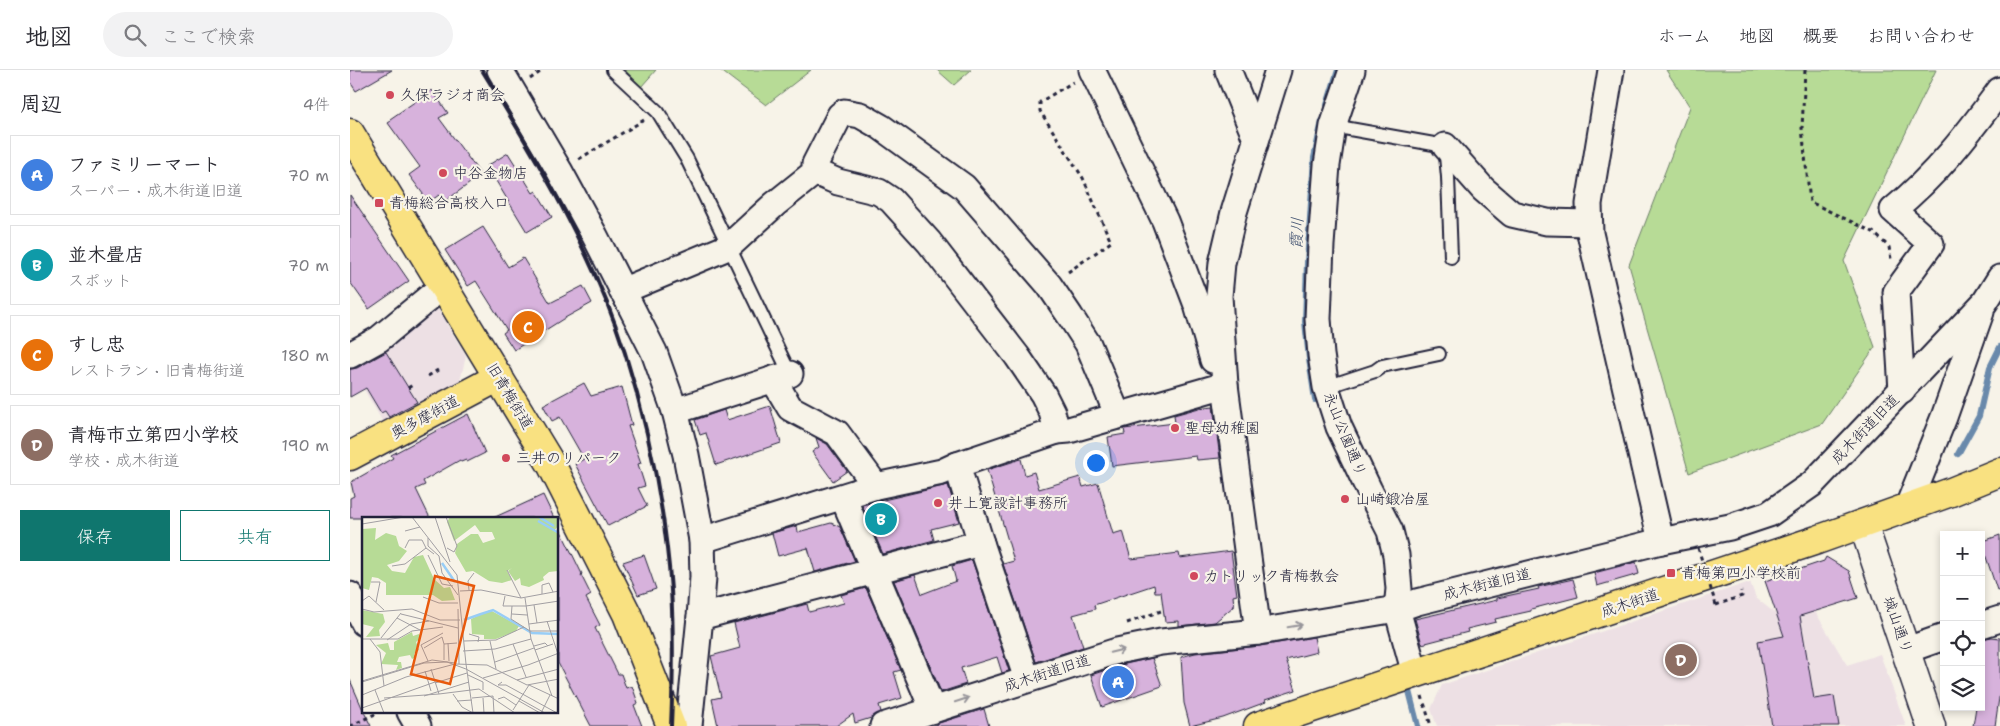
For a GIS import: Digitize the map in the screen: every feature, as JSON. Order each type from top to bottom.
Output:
[{"type":"main road","name":"旧青梅街道","points":[[350,133],[551,464],[611,580],[634,630],[671,726]]},
{"type":"main road","name":"奥多摩街道","points":[[350,456],[499,377]]},
{"type":"main road","name":"成木街道","points":[[1258,726],[1674,589],[1907,509],[2000,472]]},
{"type":"street","points":[[500,70],[559,170],[595,236],[654,352],[674,411],[686,455],[702,540],[703,577],[689,726]]},
{"type":"street","points":[[1092,70],[1165,221],[1197,305],[1223,386]]},
{"type":"street","points":[[1228,70],[1256,139]]},
{"type":"street","points":[[1258,632],[1223,386],[1219,296],[1222,263],[1234,212],[1278,70]]},
{"type":"street","name":"永山公園通り","points":[[1352,70],[1334,126],[1325,192],[1318,319],[1326,387],[1339,427],[1368,490],[1390,531],[1396,555],[1399,589],[1397,609],[1415,674]]},
{"type":"street","points":[[1611,70],[1589,204],[1590,233],[1661,541]]},
{"type":"street","points":[[1902,391],[1896,292],[1931,244],[1893,210],[1929,179],[1963,141],[2000,90]]},
{"type":"street","points":[[622,291],[728,247],[775,204],[815,172],[816,164],[840,116],[844,112],[860,115],[881,127],[964,187],[1049,285],[1088,344],[1118,416]]},
{"type":"street","points":[[1445,146],[1483,189],[1512,214],[1547,222],[1589,223]]},
{"type":"street","points":[[815,172],[838,182],[879,192],[891,200],[934,248],[1018,356],[1044,394],[1052,412],[1057,431]]},
{"type":"street","name":"成木街道旧道","points":[[886,726],[1117,651],[1161,642],[1258,632],[1397,609],[1417,602],[1661,541],[1730,527],[1769,514],[1812,484],[1985,302],[2000,278]]},
{"type":"street","points":[[350,355],[379,338],[443,286]]},
{"type":"street","points":[[1907,509],[1944,417],[1985,302]]},
{"type":"street","points":[[674,411],[781,377],[790,408],[837,433],[876,486]]},
{"type":"street","points":[[702,540],[876,486],[942,472],[957,465],[1057,431],[1069,430],[1223,386]]},
{"type":"street","points":[[957,465],[1026,679]]},
{"type":"street","points":[[843,497],[933,710]]},
{"type":"street","name":"城山通り","points":[[1862,524],[1907,650],[1931,726]]},
{"type":"street","points":[[700,617],[981,543]]},
{"type":"street","points":[[350,595],[362,619]]},
{"type":"street","points":[[1985,624],[2000,619]]},
{"type":"street","points":[[1907,650],[1940,639]]},
{"type":"street","points":[[411,714],[418,726]]},
{"type":"lane","points":[[613,70],[658,112],[687,159],[728,247],[781,377]]},
{"type":"lane","points":[[1334,126],[1445,146],[1451,258]]},
{"type":"lane","points":[[1326,387],[1375,371],[1382,366],[1439,354]]},
{"type":"path","points":[[1049,285],[1111,242],[1083,178],[1040,111],[1040,102],[1092,70]]},
{"type":"path","points":[[1805,70],[1802,128],[1810,202],[1873,232],[1889,247],[1896,292]]},
{"type":"path","points":[[559,170],[658,112]]},
{"type":"path","points":[[428,376],[438,370]]},
{"type":"path","points":[[408,388],[414,384]]},
{"type":"path","points":[[1698,548],[1716,605],[1742,596]]},
{"type":"path","points":[[1415,674],[1432,726]]},
{"type":"path","points":[[350,726],[375,714]]},
{"type":"shaded area","points":[[433,301],[466,356],[459,385],[384,424],[350,366]]},
{"type":"shaded area","points":[[1750,582],[1756,598],[1776,614],[1810,603],[1847,665],[1880,654],[1906,726],[1437,726],[1431,709],[1442,685]]},
{"type":"green space","points":[[625,70],[656,70],[641,87]]},
{"type":"green space","points":[[720,70],[811,70],[766,105]]},
{"type":"green space","points":[[937,70],[971,70],[954,85]]},
{"type":"green space","points":[[1666,70],[1936,70],[1844,261],[1875,347],[1822,424],[1689,473],[1629,265],[1690,107]]},
{"type":"building","points":[[350,70],[392,70],[356,91],[350,82]]},
{"type":"building","points":[[432,90],[448,113],[439,118],[481,175],[444,202],[439,195],[429,202],[409,175],[420,167],[388,123],[391,121],[390,119]]},
{"type":"building","points":[[508,153],[533,193],[536,191],[552,217],[527,232],[487,166]]},
{"type":"building","points":[[350,195],[409,281],[369,309],[350,282]]},
{"type":"building","points":[[483,227],[508,267],[523,258],[550,303],[583,286],[592,303],[514,350],[503,333],[507,330],[476,281],[468,286],[445,250]]},
{"type":"building","points":[[386,352],[417,402],[389,417],[385,411],[381,413],[366,388],[350,397],[350,369],[357,368]]},
{"type":"building","points":[[584,383],[591,396],[622,387],[632,425],[628,426],[641,463],[638,464],[645,486],[638,488],[647,506],[608,526],[575,464],[584,459],[560,417],[552,421],[543,405]]},
{"type":"building","points":[[770,406],[781,443],[716,465],[706,433],[700,435],[695,420],[724,410],[727,420]]},
{"type":"building","points":[[1213,406],[1220,458],[1197,460],[1196,456],[1112,466],[1108,437],[1125,434],[1124,429],[1175,423],[1174,415]]},
{"type":"building","points":[[468,414],[485,453],[467,462],[466,460],[461,462],[460,460],[423,481],[425,485],[416,489],[430,517],[350,518],[350,498],[354,496],[351,482],[393,458],[391,455]]},
{"type":"building","points":[[816,438],[827,444],[847,471],[833,481],[812,452],[819,447]]},
{"type":"building","points":[[1021,459],[1025,475],[1034,472],[1039,489],[1080,477],[1083,487],[1098,483],[1113,534],[1123,531],[1131,559],[1179,553],[1180,558],[1231,551],[1237,595],[1233,596],[1234,606],[1215,622],[1179,626],[1179,621],[1165,622],[1161,592],[1155,592],[1154,585],[1094,605],[1095,609],[1073,615],[1083,647],[1036,662],[1003,564],[1014,561],[987,470]]},
{"type":"building","points":[[948,485],[959,522],[931,529],[934,540],[883,554],[862,505]]},
{"type":"building","points":[[543,495],[554,517],[495,517]]},
{"type":"building","points":[[831,523],[840,527],[855,561],[815,572],[808,548],[778,556],[772,533],[797,526],[798,532]]},
{"type":"building","points":[[559,527],[591,595],[586,598],[600,625],[595,628],[618,674],[621,674],[626,688],[632,686],[638,703],[634,705],[642,726],[591,726],[559,665]]},
{"type":"building","points":[[2000,535],[2000,589],[1997,590],[1985,554],[1985,541]]},
{"type":"building","points":[[644,555],[656,589],[638,595],[623,562]]},
{"type":"building","points":[[1826,557],[1849,571],[1858,598],[1800,616],[1814,699],[1834,696],[1839,726],[1772,726],[1758,641],[1784,636],[1765,581],[1824,561]]},
{"type":"building","points":[[972,560],[1009,671],[1002,673],[997,657],[961,668],[966,684],[941,692],[894,581],[915,575],[922,594],[956,581],[952,566]]},
{"type":"building","points":[[1636,562],[1639,574],[1597,586],[1594,573]]},
{"type":"building","points":[[1573,579],[1578,597],[1495,619],[1496,622],[1467,629],[1468,632],[1422,644],[1415,619],[1497,600],[1497,598]]},
{"type":"building","points":[[866,588],[901,670],[894,672],[902,698],[879,705],[881,712],[871,718],[855,723],[853,714],[836,726],[718,726],[712,699],[721,697],[711,656],[740,648],[734,623],[807,604],[809,612],[844,603],[841,595]]},
{"type":"building","points":[[1314,637],[1317,652],[1286,660],[1296,690],[1265,700],[1266,702],[1223,718],[1190,726],[1184,703],[1181,657],[1195,653],[1260,646]]},
{"type":"building","points":[[1985,638],[2000,638],[2000,691],[1995,726],[1973,726],[1975,711],[1985,711]]},
{"type":"building","points":[[1152,658],[1162,686],[1102,707],[1091,675],[1121,665]]},
{"type":"building","points":[[350,680],[362,707],[362,714],[365,714],[371,726],[350,726]]},
{"type":"building","points":[[984,709],[989,726],[936,726],[936,724]]},
{"type":"waterway","name":"霞川","points":[[1327,105],[1338,70]]},
{"type":"waterway","name":"霞川","points":[[1315,400],[1305,322],[1314,158],[1322,121]]},
{"type":"waterway","points":[[1958,454],[1979,416],[1990,367],[2000,347]]},
{"type":"waterway","name":"霞川","points":[[1409,691],[1418,726]]},
{"type":"railway","points":[[482,70],[543,172],[580,243],[612,315],[634,382],[649,440],[665,530],[671,590],[673,641],[671,726]]},
{"type":"place","name":"久保ラジオ商会","points":[[390,95]]},
{"type":"place","name":"中谷金物店","points":[[443,173]]},
{"type":"place","name":"青梅総合高校入口","points":[[379,203]]},
{"type":"place","name":"すし忠","points":[[528,327]]},
{"type":"place","name":"聖母幼稚園","points":[[1175,428]]},
{"type":"place","name":"三井のリパーク","points":[[506,458]]},
{"type":"place","name":"山崎鍛冶屋","points":[[1345,499]]},
{"type":"place","name":"井上寛設計事務所","points":[[938,503]]},
{"type":"place","name":"並木畳店","points":[[881,519]]},
{"type":"place","name":"青梅第四小学校前","points":[[1671,573]]},
{"type":"place","name":"カトリック青梅教会","points":[[1194,576]]},
{"type":"place","name":"青梅市立第四小学校","points":[[1681,660]]},
{"type":"place","name":"ファミリーマート","points":[[1118,682]]}]
